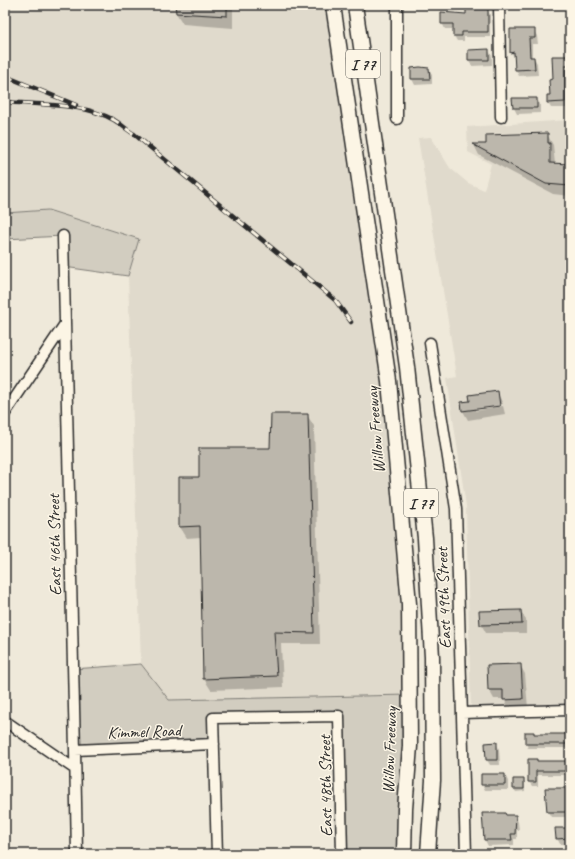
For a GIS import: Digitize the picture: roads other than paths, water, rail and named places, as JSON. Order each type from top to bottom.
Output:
[{"type":"highway","name":"Willow Freeway","points":[[333,5],[389,381],[409,604],[410,746],[405,809],[404,854]]},
{"type":"highway","name":"I 77","points":[[355,5],[407,367],[425,538],[432,672],[433,780],[428,854]]},
{"type":"highway","points":[[397,854],[405,809]]},
{"type":"street","points":[[397,5],[397,119]]},
{"type":"street","points":[[499,5],[501,117]]},
{"type":"street","name":"East 46th Street","points":[[63,236],[76,750],[77,854]]},
{"type":"street","points":[[5,413],[65,324]]},
{"type":"street","name":"East 49th Street","points":[[430,342],[456,509],[466,854]]},
{"type":"street","points":[[462,713],[570,710]]},
{"type":"street","name":"East 48th Street","points":[[214,744],[213,718],[339,716],[342,854]]},
{"type":"street","points":[[5,721],[76,769]]},
{"type":"street","points":[[214,744],[217,854]]},
{"type":"street","name":"Kimmel Road","points":[[76,750],[214,744]]},
{"type":"railway","points":[[5,76],[76,105]]},
{"type":"railway","points":[[5,102],[61,106],[89,110],[102,114],[117,122],[134,134],[335,300],[351,322]]}]
